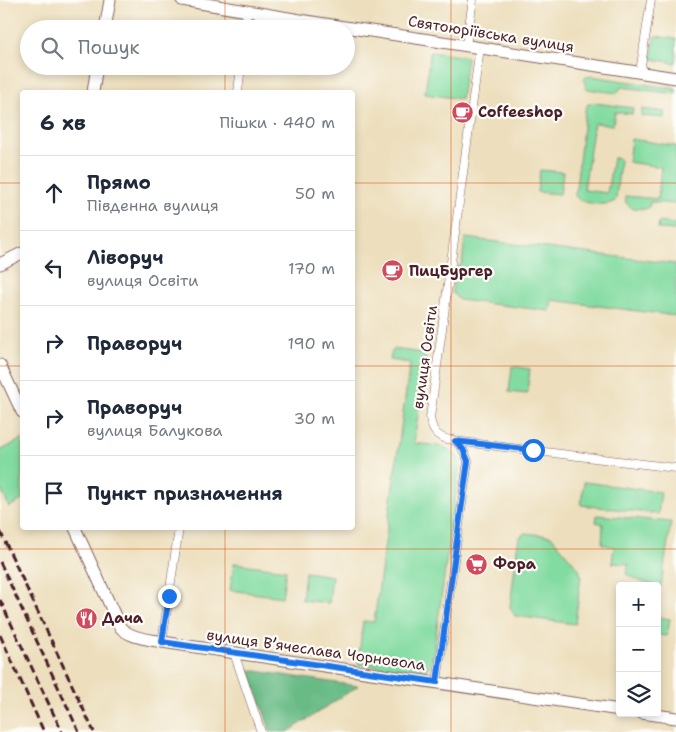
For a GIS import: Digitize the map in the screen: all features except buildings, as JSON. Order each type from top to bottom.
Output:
[{"type":"street","points":[[107,20],[110,0]]},
{"type":"street","name":"Святоюріївська вулиця","points":[[182,0],[305,20]]},
{"type":"street","points":[[466,45],[473,0]]},
{"type":"street","points":[[640,72],[650,0]]},
{"type":"street","points":[[246,20],[247,11]]},
{"type":"street","name":"Святоюріївська вулиця","points":[[355,28],[676,78]]},
{"type":"street","name":"вулиця Освіти","points":[[455,441],[445,439],[435,433],[431,426],[430,418],[480,47]]},
{"type":"street","points":[[93,90],[96,75]]},
{"type":"street","points":[[238,90],[240,75]]},
{"type":"street","points":[[0,264],[20,254]]},
{"type":"street","points":[[0,365],[20,408]]},
{"type":"street","points":[[455,441],[676,468]]},
{"type":"street","points":[[437,682],[468,461],[463,449],[455,441]]},
{"type":"street","name":"вулиця Вʼячеслава Чорновола","points":[[76,530],[120,627],[124,632],[131,635],[162,642],[616,709]]},
{"type":"street","points":[[162,642],[180,530]]},
{"type":"street","points":[[234,653],[261,732]]},
{"type":"street","points":[[661,716],[676,718]]},
{"type":"green space","points":[[655,36],[676,39],[676,63],[651,59]]},
{"type":"green space","points":[[430,52],[467,57],[461,99],[425,94]]},
{"type":"green space","points":[[592,76],[676,89],[676,94],[621,87],[617,93],[586,89],[584,79]]},
{"type":"green space","points":[[595,103],[633,108],[632,114],[615,112],[613,125],[594,123],[584,190],[607,193],[613,158],[619,158],[620,160],[616,198],[615,201],[606,204],[588,203],[575,196],[585,110],[588,104]]},
{"type":"green space","points":[[642,109],[665,112],[664,118],[641,116]]},
{"type":"green space","points":[[631,139],[676,146],[676,204],[650,202],[649,207],[646,209],[632,208],[626,203],[625,196],[658,199],[661,167],[628,162]]},
{"type":"green space","points":[[540,170],[563,172],[560,194],[537,192]]},
{"type":"green space","points":[[659,222],[676,224],[676,230],[658,229]]},
{"type":"green space","points":[[465,238],[676,264],[676,316],[552,300],[550,311],[459,300],[452,292],[454,270],[462,264]]},
{"type":"green space","points":[[395,349],[421,353],[426,358],[414,443],[435,445],[447,449],[457,457],[460,463],[433,656],[429,667],[419,672],[358,664],[363,621],[374,622],[410,363],[390,360],[392,351]]},
{"type":"green space","points":[[512,366],[530,369],[527,394],[509,392]]},
{"type":"green space","points":[[20,440],[20,501],[9,507],[0,487],[0,451]]},
{"type":"green space","points":[[584,482],[661,492],[658,514],[581,505]]},
{"type":"green space","points":[[597,515],[671,522],[661,587],[661,582],[644,582],[626,574],[629,564],[612,563],[614,547],[602,544],[603,524],[596,522]]},
{"type":"green space","points":[[525,533],[551,536],[579,569],[581,576],[575,624],[515,616],[510,607],[519,538]]},
{"type":"green space","points":[[234,563],[286,570],[282,597],[230,590]]},
{"type":"green space","points":[[305,572],[332,576],[329,603],[302,600]]},
{"type":"green space","points":[[661,618],[670,619],[667,636],[661,635]]},
{"type":"green space","points":[[249,670],[358,686],[288,732],[271,732]]},
{"type":"railway","points":[[0,531],[94,732]]},
{"type":"railway","points":[[0,562],[79,732]]},
{"type":"railway","points":[[0,600],[62,732]]},
{"type":"railway","points":[[0,635],[44,732]]},
{"type":"place","name":"Coffeeshop","points":[[462,112]]},
{"type":"place","name":"ПицБургер","points":[[393,271]]},
{"type":"place","name":"Фора","points":[[477,564]]},
{"type":"place","name":"Дача","points":[[86,618]]},
{"type":"route","points":[[169,596],[162,642],[437,682],[468,461],[463,449],[455,441],[533,450]]}]
